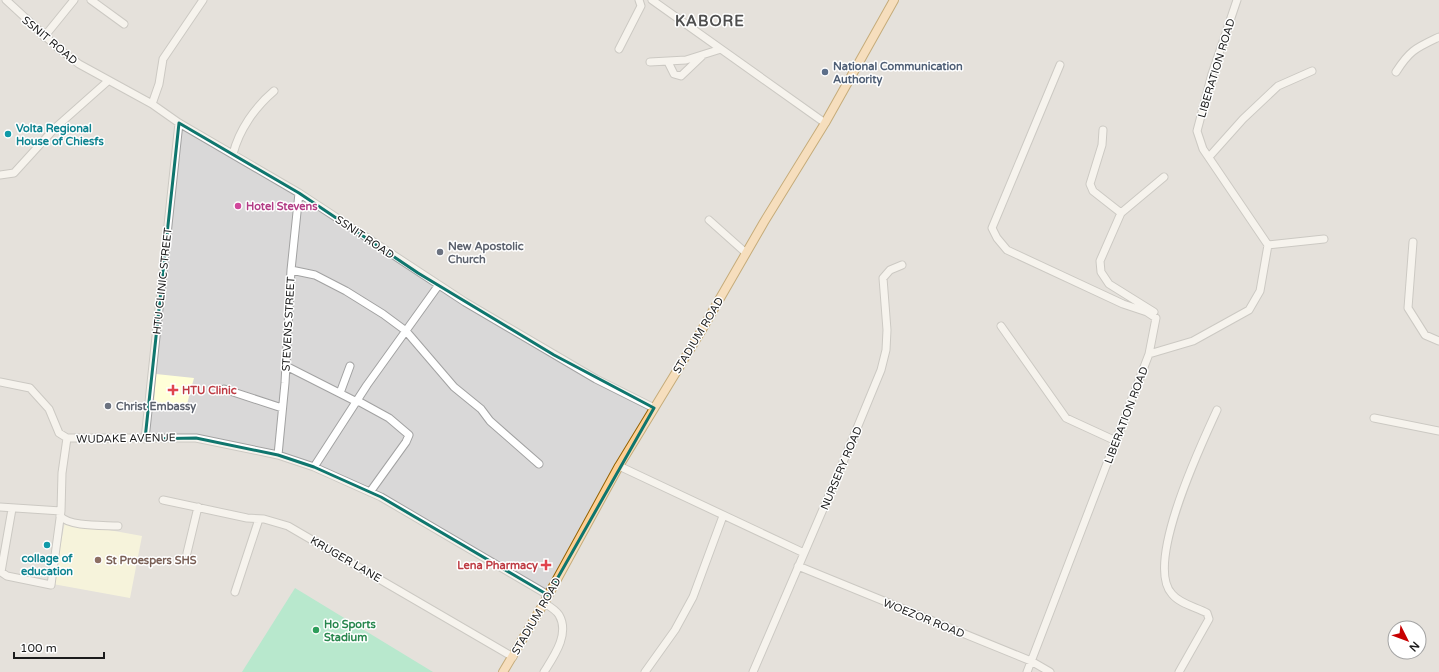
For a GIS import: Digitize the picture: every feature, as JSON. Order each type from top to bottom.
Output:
[{"type":"main road","name":"STADIUM ROAD","points":[[503,672],[544,603],[619,466],[825,123],[894,0]]},
{"type":"street","name":"SSNIT ROAD","points":[[6,0],[44,37],[79,64],[152,104],[179,123],[299,193],[438,286],[584,372],[654,408]]},
{"type":"street","points":[[44,37],[74,0]]},
{"type":"street","points":[[91,0],[124,24]]},
{"type":"street","points":[[152,104],[160,84],[163,60],[203,0]]},
{"type":"street","points":[[619,49],[642,6],[639,0]]},
{"type":"street","points":[[652,0],[825,123]]},
{"type":"street","name":"LIBERATION ROAD","points":[[1027,672],[1149,354],[1193,341],[1249,310],[1260,291],[1268,246],[1209,157],[1199,140],[1197,131],[1212,74],[1237,0]]},
{"type":"street","points":[[1396,72],[1406,56],[1418,47],[1439,37]]},
{"type":"street","points":[[650,62],[686,60],[720,49]]},
{"type":"street","points":[[668,62],[674,74],[681,76],[704,54]]},
{"type":"street","points":[[1060,65],[992,228],[997,238],[1007,250],[1123,304],[1147,312],[1156,318]]},
{"type":"street","points":[[1209,157],[1243,119],[1278,86],[1312,71]]},
{"type":"street","points":[[0,175],[14,173],[55,128],[108,81]]},
{"type":"street","points":[[234,154],[236,145],[255,111],[274,91]]},
{"type":"street","name":"HTU CLINIC STREET","points":[[145,438],[179,123]]},
{"type":"street","points":[[1103,130],[1102,145],[1090,184],[1093,191],[1121,213]]},
{"type":"street","points":[[0,169],[8,174]]},
{"type":"street","points":[[1149,354],[1156,318],[1155,313],[1150,308],[1109,284],[1101,272],[1100,261],[1121,213],[1164,177]]},
{"type":"street","name":"STEVENS STREET","points":[[278,455],[286,366],[291,270],[299,193]]},
{"type":"street","points":[[709,220],[746,253]]},
{"type":"street","points":[[1268,246],[1324,239]]},
{"type":"street","points":[[1413,242],[1408,308],[1425,335],[1439,341]]},
{"type":"street","name":"NURSERY ROAD","points":[[753,672],[881,370],[886,350],[887,330],[883,278],[890,270],[902,265]]},
{"type":"street","points":[[291,270],[315,275],[346,291],[384,314],[406,331],[454,387],[481,409],[490,421],[540,464]]},
{"type":"street","points":[[314,467],[380,366],[438,286]]},
{"type":"street","points":[[1001,326],[1066,418],[1116,441]]},
{"type":"street","points":[[286,366],[389,418],[409,435],[406,442],[370,492]]},
{"type":"street","points":[[340,393],[350,366]]},
{"type":"street","points":[[0,382],[30,388],[49,409],[59,433],[67,438]]},
{"type":"street","points":[[224,389],[282,408]]},
{"type":"street","points":[[1179,672],[1209,619],[1207,613],[1179,600],[1172,594],[1165,582],[1168,541],[1189,471],[1217,410]]},
{"type":"street","points":[[1374,418],[1439,431]]},
{"type":"street","name":"WUDAKE AVENUE","points":[[12,509],[1,572],[7,576],[51,585],[60,514],[62,473],[67,438],[196,438],[278,455],[314,467],[370,492],[548,594]]},
{"type":"street","points":[[619,466],[804,553]]},
{"type":"street","name":"KRUGER LANE","points":[[163,500],[280,523],[296,530],[513,657]]},
{"type":"street","points":[[0,507],[60,514],[66,521],[82,524],[118,526]]},
{"type":"street","points":[[187,553],[198,507]]},
{"type":"street","points":[[645,672],[675,630],[693,597],[723,516]]},
{"type":"street","points":[[235,592],[259,519]]},
{"type":"street","name":"WOEZOR ROAD","points":[[798,566],[1031,661],[1050,672]]},
{"type":"street","points":[[544,603],[559,614],[563,631],[558,648],[544,672]]},
{"type":"highlighted area","points":[[179,123],[299,193],[418,273],[554,355],[654,408],[548,595],[381,497],[314,467],[278,455],[196,438],[145,439]]},
{"type":"shaded area","points":[[0,0],[1439,0],[1439,672],[0,672]]},
{"type":"shaded area","name":"HTU Clinic","points":[[156,374],[194,378],[186,408],[154,402]]},
{"type":"shaded area","name":"St Proespers SHS","points":[[65,522],[142,536],[130,598],[53,584]]},
{"type":"green space","name":"Ho Sports Stadium","points":[[295,588],[433,672],[242,672]]},
{"type":"place","name":"National Communication Authority","points":[[825,72]]},
{"type":"place","name":"Volta Regional House of Chiesfs","points":[[8,134]]},
{"type":"place","name":"Hotel Stevens","points":[[238,206]]},
{"type":"place","name":"New Apostolic Church","points":[[440,252]]},
{"type":"place","name":"HTU Clinic","points":[[173,390]]},
{"type":"place","name":"Christ Embassy","points":[[108,406]]},
{"type":"place","name":"collage of education","points":[[47,545]]},
{"type":"place","name":"St Proespers SHS","points":[[98,560]]},
{"type":"place","name":"Lena Pharmacy","points":[[546,565]]},
{"type":"place","name":"Ho Sports Stadium","points":[[316,630]]},
{"type":"district","name":"KABORE","points":[[710,21]]}]
